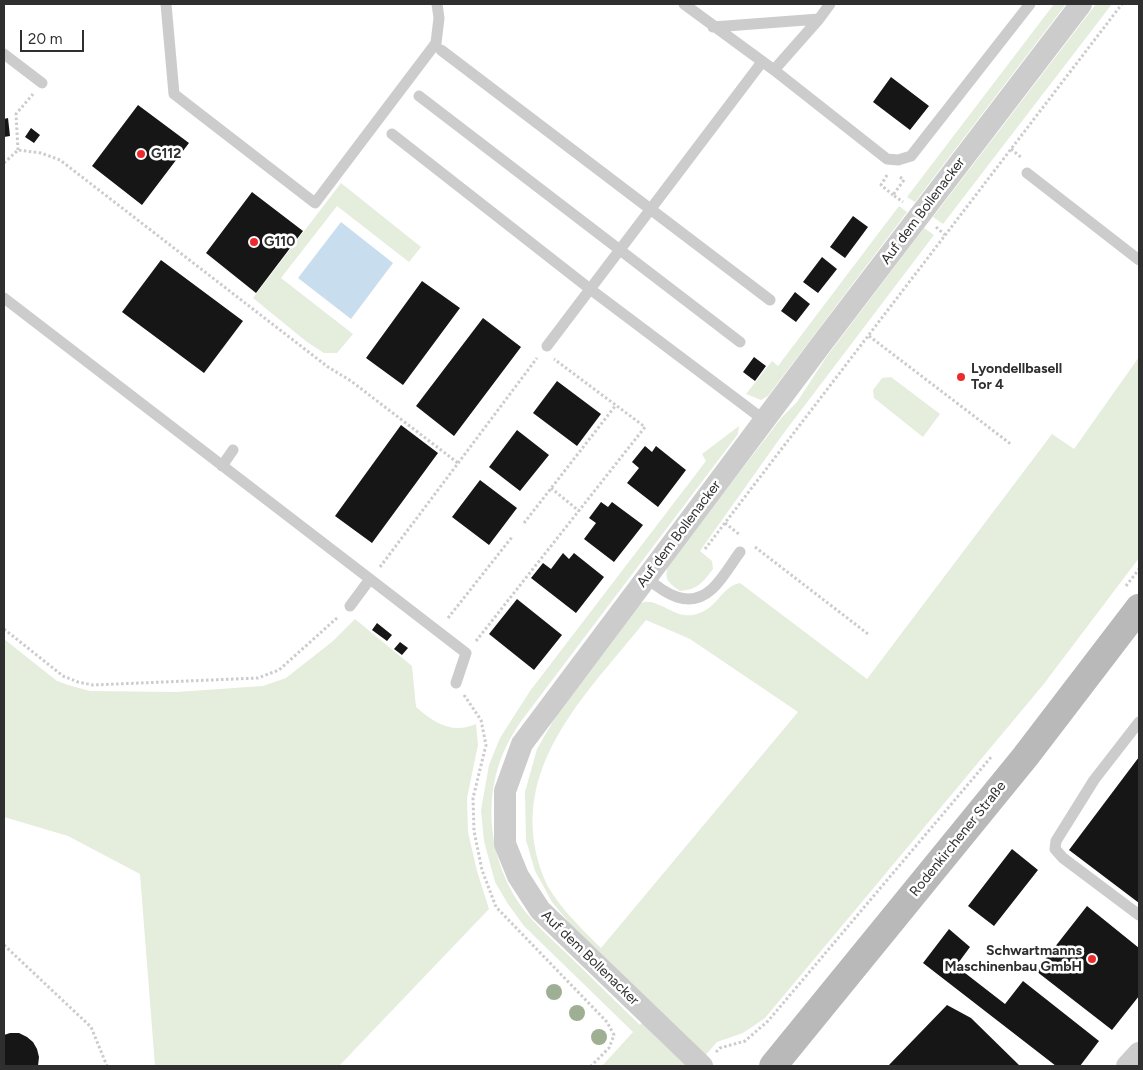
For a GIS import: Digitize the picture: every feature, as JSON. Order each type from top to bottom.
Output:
[{"type":"main road","name":"Rodenkirchener Straße","points":[[773,1066],[1024,757],[1131,600]]},
{"type":"street","name":"Auf dem Bollenacker","points":[[708,1060],[540,910],[518,876],[505,844],[504,791],[522,744],[764,420],[1081,4]]},
{"type":"street","points":[[1127,1066],[1139,1053]]},
{"type":"lane","points":[[166,4],[174,94],[315,203],[436,43],[439,18],[437,4]]},
{"type":"lane","points":[[684,4],[774,70],[887,159],[898,160],[911,156],[1029,6]]},
{"type":"lane","points":[[774,70],[830,4]]},
{"type":"lane","points":[[713,27],[819,19]]},
{"type":"lane","points":[[441,50],[770,300]]},
{"type":"lane","points":[[4,54],[42,83]]},
{"type":"lane","points":[[545,348],[762,62]]},
{"type":"lane","points":[[419,96],[740,342]]},
{"type":"lane","points":[[392,134],[590,289],[764,420]]},
{"type":"lane","points":[[1027,173],[1139,260]]},
{"type":"lane","points":[[4,298],[466,653],[456,684]]},
{"type":"lane","points":[[222,466],[233,450]]},
{"type":"lane","points":[[646,578],[663,592],[680,599],[697,598],[712,590],[740,552]]},
{"type":"lane","points":[[350,606],[370,579]]},
{"type":"lane","points":[[1139,722],[1094,780],[1056,840],[1055,849],[1063,858],[1139,915]]},
{"type":"path","points":[[705,549],[1122,4]]},
{"type":"path","points":[[18,150],[16,114],[42,83]]},
{"type":"path","points":[[4,163],[18,150]]},
{"type":"path","points":[[18,150],[41,153],[60,160],[320,360],[351,381],[458,463]]},
{"type":"path","points":[[897,190],[904,180],[898,175]]},
{"type":"path","points":[[884,180],[881,185],[893,194]]},
{"type":"path","points":[[938,229],[945,234]]},
{"type":"path","points":[[869,336],[1012,445]]},
{"type":"path","points":[[370,579],[545,348],[645,427],[466,653]]},
{"type":"path","points":[[524,523],[616,406]]},
{"type":"path","points":[[552,488],[579,511]]},
{"type":"path","points":[[725,523],[741,536]]},
{"type":"path","points":[[438,631],[512,537]]},
{"type":"path","points":[[749,542],[868,634]]},
{"type":"path","points":[[1131,600],[1139,569]]},
{"type":"path","points":[[4,629],[63,676],[86,684],[258,678],[278,670],[350,606]]},
{"type":"path","points":[[708,1060],[720,1048],[745,1041],[768,1021],[996,750]]},
{"type":"path","points":[[4,945],[91,1027],[107,1066]]},
{"type":"green space","points":[[1054,4],[1066,4],[915,202],[907,197]]},
{"type":"green space","points":[[1096,4],[1112,4],[943,224],[933,217]]},
{"type":"green space","points":[[341,183],[421,247],[409,262],[337,206],[281,278],[353,334],[337,353],[324,353],[307,342],[253,298]]},
{"type":"green space","points":[[899,206],[907,212],[768,396],[761,400],[746,394],[772,361],[778,366]]},
{"type":"green space","points":[[924,228],[934,235],[783,434],[700,551],[712,561],[713,569],[696,587],[680,591],[668,581],[666,575],[668,565],[782,417],[797,402],[827,356]]},
{"type":"green space","points":[[1139,357],[1139,558],[1043,685],[765,1018],[743,1033],[717,1042],[696,1066],[602,1066],[633,1032],[524,926],[508,904],[495,882],[484,841],[481,810],[489,765],[500,738],[530,691],[706,461],[702,454],[739,426],[738,434],[518,725],[500,761],[492,800],[494,840],[506,879],[515,897],[531,918],[640,1025],[654,1009],[571,925],[552,902],[535,871],[526,840],[525,792],[537,749],[559,711],[634,608],[644,602],[650,602],[679,614],[693,615],[714,604],[728,589],[740,583],[867,679],[1052,434],[1074,449]],"holes":[[[646,620],[690,639],[798,712],[601,948],[559,903],[542,873],[533,835],[534,800],[543,767],[558,736],[577,706]]]},
{"type":"green space","points":[[891,377],[940,414],[923,437],[874,398],[873,390],[882,378]]},
{"type":"green space","points":[[355,619],[412,666],[416,707],[429,718],[443,725],[459,728],[476,724],[478,745],[467,798],[468,832],[477,871],[489,909],[339,1066],[155,1066],[140,874],[68,836],[4,817],[4,639],[57,681],[68,685],[90,691],[176,692],[263,686],[286,678],[333,641]]},
{"type":"water","points":[[341,222],[393,263],[351,319],[298,278]]},
{"type":"building","points":[[891,77],[929,106],[910,130],[873,102]]},
{"type":"building","name":"G112","points":[[138,105],[189,143],[142,205],[92,166]]},
{"type":"building","points":[[8,118],[10,136],[4,137],[4,119]]},
{"type":"building","points":[[31,128],[40,135],[34,143],[25,137]]},
{"type":"building","name":"G110","points":[[252,192],[303,231],[256,293],[206,253]]},
{"type":"building","points":[[853,216],[868,227],[845,258],[830,247]]},
{"type":"building","points":[[822,257],[837,269],[818,293],[803,282]]},
{"type":"building","points":[[161,260],[243,321],[204,373],[122,312]]},
{"type":"building","points":[[422,281],[460,308],[403,385],[366,358]]},
{"type":"building","points":[[795,292],[810,304],[796,322],[781,311]]},
{"type":"building","points":[[483,318],[521,347],[454,436],[416,406]]},
{"type":"building","points":[[754,357],[766,366],[755,381],[743,372]]},
{"type":"building","points":[[557,381],[601,414],[577,446],[533,413]]},
{"type":"building","points":[[401,425],[438,453],[372,543],[335,516]]},
{"type":"building","points":[[517,430],[549,455],[520,491],[489,467]]},
{"type":"building","points":[[645,446],[652,452],[656,446],[686,470],[658,507],[627,483],[639,468],[632,462]]},
{"type":"building","points":[[480,480],[517,508],[489,545],[452,517]]},
{"type":"building","points":[[601,502],[608,507],[612,502],[643,525],[614,562],[584,539],[596,523],[589,518]]},
{"type":"building","points":[[563,553],[569,559],[574,553],[604,577],[576,613],[531,578],[543,563],[551,569]]},
{"type":"building","points":[[517,599],[562,635],[534,670],[489,634]]},
{"type":"building","points":[[377,623],[392,635],[387,641],[372,630]]},
{"type":"building","points":[[400,642],[408,648],[402,655],[394,649]]},
{"type":"building","points":[[1139,757],[1139,903],[1069,850]]},
{"type":"building","points":[[1012,849],[1038,870],[994,926],[968,906]]},
{"type":"building","name":"Schwartmanns Maschinenbau GmbH","points":[[1087,906],[1139,948],[1139,996],[1112,1030],[1036,971]]},
{"type":"building","points":[[949,929],[970,947],[956,966],[1005,1004],[1023,981],[1099,1041],[1080,1066],[1056,1066],[923,963]]},
{"type":"building","points":[[947,1005],[971,1018],[1020,1066],[888,1066]]},
{"type":"building","points":[[19,1033],[33,1042],[39,1057],[38,1066],[4,1066],[4,1035]]},
{"type":"place","name":"G112","points":[[141,154]]},
{"type":"place","name":"G110","points":[[254,242]]},
{"type":"place","name":"Lyondellbasell Tor 4","points":[[961,377]]},
{"type":"place","name":"Schwartmanns Maschinenbau GmbH","points":[[1092,959]]}]
